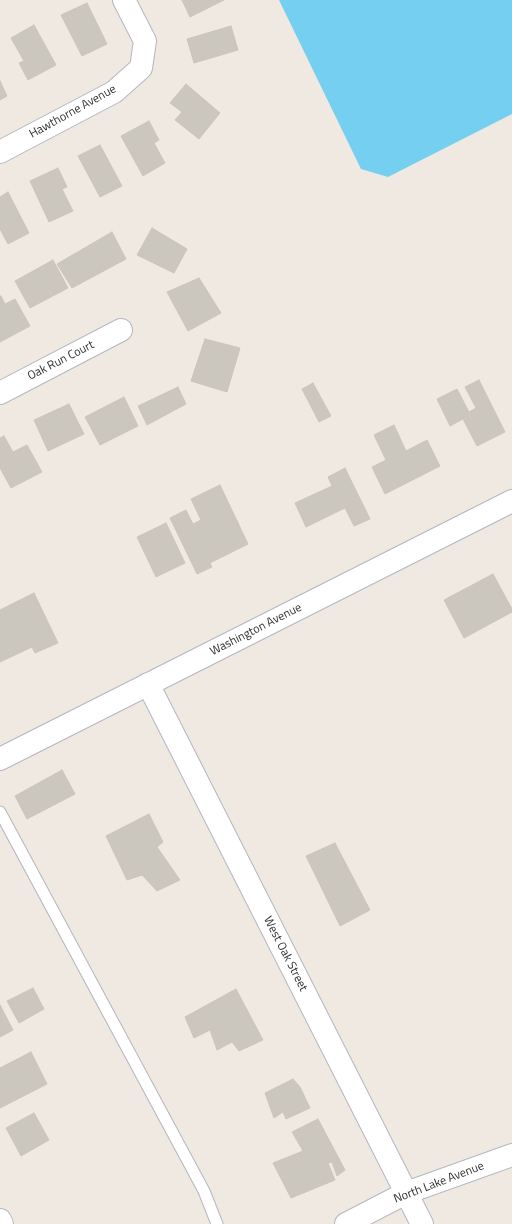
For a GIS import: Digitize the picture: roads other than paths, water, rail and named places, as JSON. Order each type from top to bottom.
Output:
[{"type":"street","name":"Hawthorne Avenue","points":[[0,152],[114,92],[141,68],[145,41],[124,0]]},
{"type":"street","name":"Oak Run Court","points":[[0,393],[121,330]]},
{"type":"street","name":"Washington Avenue","points":[[0,759],[512,501]]},
{"type":"street","name":"West Oak Street","points":[[148,684],[422,1224]]},
{"type":"street","name":"North Lake Avenue","points":[[346,1224],[406,1193],[512,1155]]},
{"type":"street","points":[[0,1220],[2,1224]]},
{"type":"lane","points":[[0,812],[204,1191],[217,1224]]},
{"type":"water","points":[[279,0],[512,0],[512,114],[388,177],[361,169]]}]
